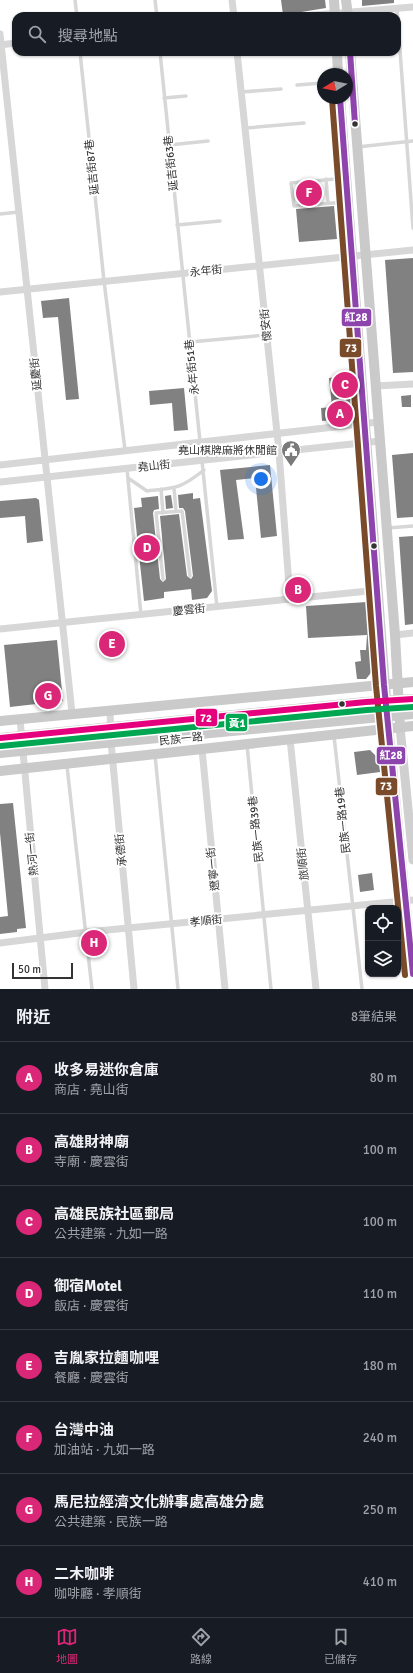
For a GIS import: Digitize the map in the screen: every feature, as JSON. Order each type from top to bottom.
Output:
[{"type":"main road","points":[[334,0],[335,12]]},
{"type":"main road","points":[[346,0],[347,12]]},
{"type":"main road","points":[[337,56],[338,68]]},
{"type":"main road","points":[[350,56],[356,147],[395,635],[400,727]]},
{"type":"main road","points":[[340,104],[386,700]]},
{"type":"main road","points":[[0,721],[413,682]]},
{"type":"main road","points":[[398,700],[413,696]]},
{"type":"main road","points":[[398,700],[413,699]]},
{"type":"main road","name":"民族一路","points":[[0,738],[398,700]]},
{"type":"main road","name":"民族一路","points":[[0,753],[413,714]]},
{"type":"main road","name":"民族一路","points":[[0,771],[413,726]]},
{"type":"street","points":[[232,0],[234,12]]},
{"type":"street","points":[[367,12],[413,7]]},
{"type":"street","name":"延慶街","points":[[0,34],[3,94],[19,212],[72,713]]},
{"type":"street","points":[[1,45],[12,44]]},
{"type":"street","name":"懷安街","points":[[237,56],[279,452],[290,599]]},
{"type":"street","name":"永年街","points":[[0,292],[413,250]]},
{"type":"street","points":[[375,386],[413,384]]},
{"type":"street","name":"堯山街","points":[[0,465],[378,422]]},
{"type":"street","name":"堯山街","points":[[0,482],[380,441]]},
{"type":"street","name":"慶雲街","points":[[0,629],[378,590]]},
{"type":"street","points":[[395,635],[413,633]]},
{"type":"street","points":[[386,700],[388,728],[409,900],[413,974]]},
{"type":"street","name":"承德街","points":[[110,710],[112,758],[134,989]]},
{"type":"street","name":"熱河一街","points":[[20,719],[45,989]]},
{"type":"street","points":[[400,727],[411,819],[413,860]]},
{"type":"street","name":"旅順街","points":[[290,739],[316,989]]},
{"type":"street","name":"遼寧一街","points":[[202,749],[225,989]]},
{"type":"street","name":"孝順街","points":[[0,943],[87,932],[409,900]]},
{"type":"lane","points":[[75,0],[76,12]]},
{"type":"lane","points":[[155,0],[156,12]]},
{"type":"lane","name":"延吉街87巷","points":[[80,56],[104,281],[125,450]]},
{"type":"lane","name":"延吉街63巷","points":[[160,56],[182,274]]},
{"type":"lane","points":[[400,56],[413,228]]},
{"type":"lane","points":[[297,85],[317,83]]},
{"type":"lane","points":[[241,92],[281,88]]},
{"type":"lane","points":[[164,98],[186,96]]},
{"type":"lane","points":[[244,128],[304,123]]},
{"type":"lane","points":[[169,145],[208,142]]},
{"type":"lane","points":[[356,147],[413,142]]},
{"type":"lane","points":[[346,178],[292,183],[294,206],[348,202]]},
{"type":"lane","points":[[326,179],[328,203]]},
{"type":"lane","points":[[0,214],[19,212]]},
{"type":"lane","points":[[177,225],[220,221]]},
{"type":"lane","name":"永年街51巷","points":[[182,274],[204,470],[217,607]]},
{"type":"lane","points":[[190,342],[267,335]]},
{"type":"lane","points":[[127,468],[141,615]]},
{"type":"lane","points":[[128,478],[146,491],[174,488],[187,483],[204,470]]},
{"type":"lane","points":[[174,488],[176,511]]},
{"type":"lane","points":[[161,489],[163,513]]},
{"type":"lane","points":[[163,579],[156,514],[182,510],[190,576]]},
{"type":"lane","points":[[386,528],[413,526]]},
{"type":"lane","name":"民族一路19巷","points":[[333,734],[362,989]]},
{"type":"lane","name":"民族一路39巷","points":[[247,744],[271,989]]},
{"type":"lane","points":[[155,754],[178,989]]},
{"type":"lane","points":[[67,764],[87,932],[92,989]]},
{"type":"building","points":[[281,0],[325,0],[326,8],[301,12],[283,12]]},
{"type":"building","points":[[362,0],[394,0],[394,3],[362,6]]},
{"type":"building","points":[[334,206],[337,239],[299,242],[296,209]]},
{"type":"building","points":[[413,258],[413,372],[393,373],[385,260]]},
{"type":"building","points":[[69,298],[79,399],[66,400],[58,317],[43,318],[41,301]]},
{"type":"building","points":[[350,375],[353,404],[349,416],[344,419],[322,421],[321,408],[332,407],[329,378]]},
{"type":"building","points":[[184,388],[188,430],[174,431],[172,403],[150,405],[149,391]]},
{"type":"building","points":[[411,395],[411,407],[402,407],[401,396]]},
{"type":"building","points":[[413,453],[413,517],[397,518],[392,455]]},
{"type":"building","points":[[270,465],[277,536],[261,538],[255,478],[236,480],[244,539],[228,540],[220,470]]},
{"type":"building","points":[[193,493],[193,499],[200,498],[212,591],[207,598],[192,600],[191,589],[164,592],[164,598],[144,601],[134,508],[142,507],[141,498],[158,496],[159,509],[154,510],[153,513],[160,579],[163,582],[166,579],[160,516],[179,514],[187,576],[191,579],[193,576],[185,511],[183,508],[179,508],[178,495]]},
{"type":"building","points":[[171,495],[173,508],[166,509],[165,496]]},
{"type":"building","points":[[36,498],[39,500],[43,541],[27,543],[25,516],[0,518],[0,501]]},
{"type":"building","points":[[413,536],[413,624],[405,625],[399,537]]},
{"type":"building","points":[[367,602],[368,632],[371,632],[375,665],[366,679],[357,679],[355,662],[361,661],[360,650],[366,650],[367,635],[308,638],[306,606]]},
{"type":"building","points":[[57,640],[63,701],[10,707],[4,645]]},
{"type":"building","points":[[370,750],[379,759],[380,772],[357,775],[354,752]]},
{"type":"building","points":[[13,803],[26,928],[17,929],[17,932],[0,934],[0,917],[8,916],[0,833],[0,804]]},
{"type":"building","points":[[372,873],[374,890],[360,892],[358,875]]},
{"type":"transit line","name":"紅28","points":[[350,56],[355,124]]},
{"type":"transit line","name":"73","points":[[332,104],[376,686],[405,975]]},
{"type":"transit line","name":"紅28","points":[[340,104],[384,685],[413,974]]},
{"type":"transit line","name":"72","points":[[0,738],[366,702],[413,699]]},
{"type":"transit line","name":"黃1","points":[[1,746],[367,710],[413,707]]},
{"type":"place","name":"台灣中油","points":[[309,193]]},
{"type":"place","name":"高雄民族社區郵局","points":[[345,385]]},
{"type":"place","name":"收多易迷你倉庫","points":[[340,414]]},
{"type":"place","name":"堯山棋牌麻將休閒館","points":[[291,467]]},
{"type":"place","name":"御宿Motel","points":[[147,548]]},
{"type":"place","name":"高雄財神廟","points":[[298,590]]},
{"type":"place","name":"吉胤家拉麵咖哩","points":[[112,644]]},
{"type":"place","name":"馬尼拉經濟文化辦事處高雄分處","points":[[48,696]]},
{"type":"place","name":"二木咖啡","points":[[94,943]]}]
